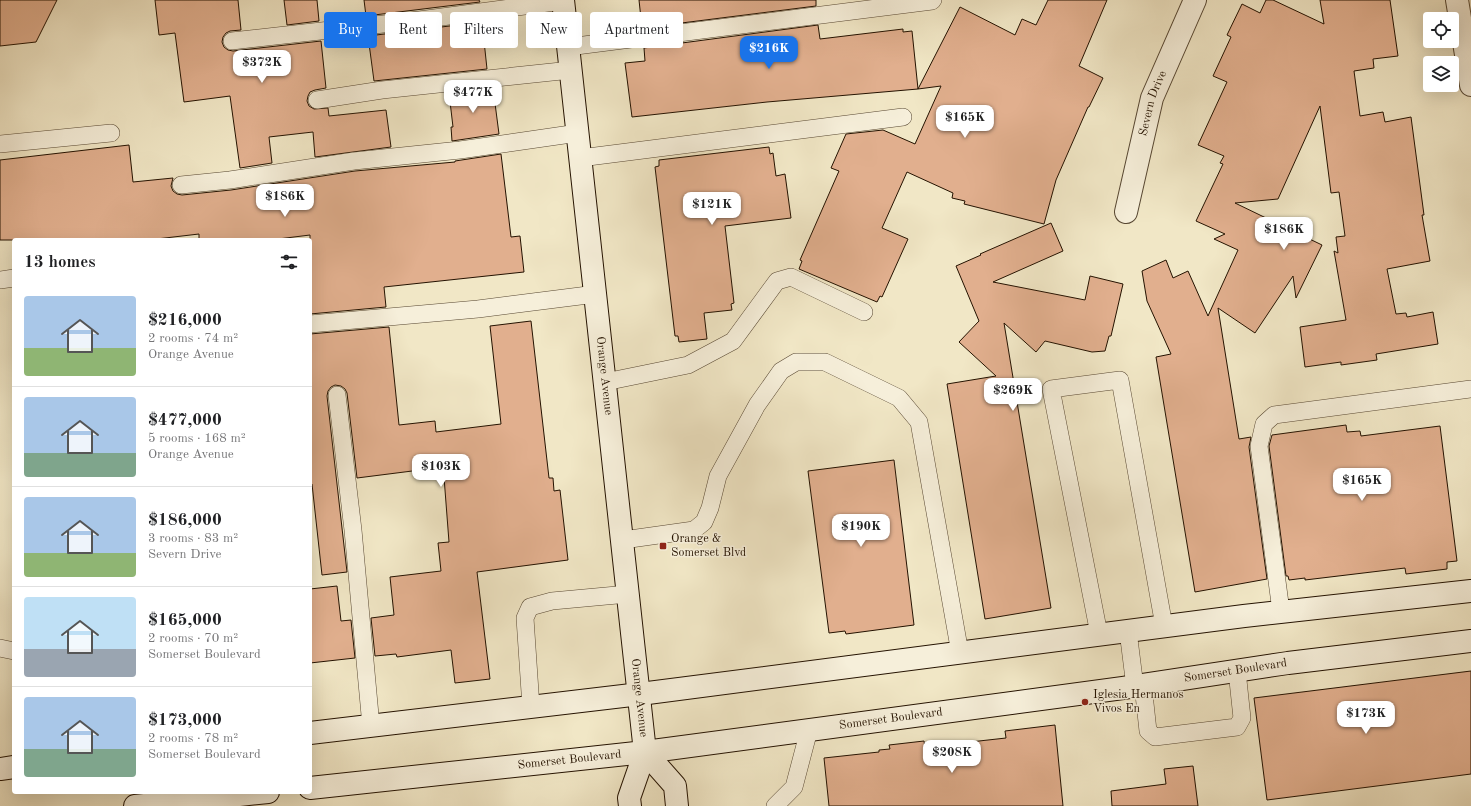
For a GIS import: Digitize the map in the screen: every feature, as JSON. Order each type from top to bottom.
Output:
[{"type":"main road","name":"Severn Drive","points":[[1126,212],[1152,98],[1195,0]]},
{"type":"main road","points":[[1457,0],[1471,85]]},
{"type":"main road","name":"Orange Avenue","points":[[563,1],[564,12]]},
{"type":"main road","name":"Orange Avenue","points":[[568,48],[640,694],[645,752],[629,798],[630,806]]},
{"type":"main road","points":[[312,733],[640,694],[1281,611],[1471,591]]},
{"type":"main road","name":"Somerset Boulevard","points":[[312,788],[645,752],[1139,686],[1288,663],[1471,641]]},
{"type":"main road","name":"Orange Avenue","points":[[645,752],[674,786],[677,806]]},
{"type":"main road","points":[[0,769],[12,767]]},
{"type":"main road","points":[[135,806],[249,794]]},
{"type":"lane","points":[[582,45],[933,0]]},
{"type":"lane","points":[[232,41],[419,20],[563,1]]},
{"type":"lane","points":[[317,100],[382,90],[571,70]]},
{"type":"lane","points":[[580,158],[903,117]]},
{"type":"lane","points":[[0,144],[111,133]]},
{"type":"lane","points":[[181,185],[230,180],[354,161],[460,150],[578,133]]},
{"type":"lane","points":[[605,382],[688,365],[733,341],[777,281],[791,277],[864,312]]},
{"type":"lane","points":[[0,280],[12,278]]},
{"type":"lane","points":[[312,324],[478,309],[596,294]]},
{"type":"lane","points":[[623,540],[694,530],[704,522],[710,508],[718,476],[757,405],[781,371],[796,362],[825,362],[899,398],[919,422],[960,653]]},
{"type":"lane","points":[[1099,634],[1051,389],[1120,380],[1164,626]]},
{"type":"lane","points":[[1281,611],[1259,446],[1264,424],[1274,415],[1471,389]]},
{"type":"lane","points":[[337,395],[353,530],[371,726]]},
{"type":"lane","points":[[531,707],[525,618],[530,607],[552,601],[628,594]]},
{"type":"lane","points":[[1128,631],[1148,731],[1155,737],[1237,727],[1242,718],[1237,671]]},
{"type":"lane","points":[[0,648],[12,651]]},
{"type":"lane","points":[[775,806],[794,786],[809,730]]},
{"type":"building","points":[[0,0],[57,0],[36,42],[0,46]]},
{"type":"building","points":[[155,0],[238,0],[241,30],[230,31],[223,37],[222,42],[224,47],[228,50],[233,51],[321,41],[326,88],[310,92],[307,101],[309,106],[314,109],[328,108],[329,116],[386,110],[391,147],[315,157],[313,132],[269,137],[272,163],[240,168],[230,96],[184,102],[175,33],[159,35]]},
{"type":"building","points":[[284,0],[317,0],[319,21],[287,25]]},
{"type":"building","points":[[364,0],[479,0],[480,2],[399,12],[385,12],[385,14],[377,15],[377,12],[366,12]]},
{"type":"building","points":[[639,0],[816,0],[816,6],[683,23],[683,12],[640,12]]},
{"type":"building","points":[[1048,0],[1107,0],[1079,66],[1103,78],[1088,107],[1056,180],[1044,224],[964,204],[965,201],[952,198],[953,193],[907,172],[882,228],[908,239],[882,297],[880,296],[877,302],[799,269],[802,261],[800,260],[839,171],[831,168],[846,134],[883,130],[915,144],[941,86],[918,89],[960,7],[1015,35],[1022,19],[1036,25]]},
{"type":"building","points":[[1266,0],[1273,0],[1324,24],[1320,0],[1390,0],[1398,56],[1373,59],[1374,68],[1354,71],[1360,116],[1383,112],[1385,122],[1411,117],[1424,215],[1422,215],[1430,261],[1387,269],[1396,314],[1406,313],[1407,317],[1433,312],[1438,344],[1376,354],[1377,360],[1341,365],[1341,362],[1305,367],[1300,327],[1346,320],[1334,251],[1338,253],[1336,237],[1345,236],[1339,192],[1331,193],[1320,106],[1278,199],[1235,203],[1322,245],[1296,298],[1293,276],[1255,333],[1218,308],[1239,439],[1251,437],[1249,447],[1267,579],[1195,592],[1156,357],[1171,354],[1147,301],[1142,271],[1166,260],[1173,278],[1188,271],[1208,316],[1238,250],[1214,239],[1225,234],[1196,221],[1223,164],[1220,163],[1224,156],[1198,145],[1227,82],[1213,76],[1231,37],[1227,35],[1242,4],[1260,13]]},
{"type":"building","points":[[818,25],[820,39],[903,29],[903,32],[912,31],[918,89],[767,102],[632,117],[625,63],[645,61],[644,48],[683,48],[683,43]]},
{"type":"building","points":[[450,26],[450,48],[485,48],[487,69],[374,81],[370,48],[377,48],[377,35],[385,34],[385,48],[442,48],[442,27]]},
{"type":"building","points":[[493,88],[499,134],[452,141],[451,127],[453,127],[449,93]]},
{"type":"building","points":[[129,145],[133,182],[173,178],[171,186],[173,191],[182,195],[231,190],[355,171],[455,162],[501,154],[511,237],[520,236],[524,272],[384,287],[386,307],[312,314],[312,238],[310,238],[310,235],[286,238],[199,238],[199,234],[165,238],[12,238],[12,240],[0,240],[0,160]]},
{"type":"building","points":[[769,147],[770,154],[773,153],[776,176],[785,174],[791,218],[725,226],[734,303],[731,304],[732,310],[704,313],[707,339],[679,342],[678,336],[675,336],[655,167],[659,166],[659,160]]},
{"type":"building","points":[[1051,223],[1063,251],[993,282],[1085,300],[1090,276],[1123,284],[1111,336],[1109,336],[1105,351],[1092,352],[1045,341],[1036,352],[1004,323],[1051,608],[985,619],[947,384],[996,376],[959,342],[979,321],[956,266]]},
{"type":"building","points":[[531,321],[549,478],[553,478],[554,491],[560,490],[568,560],[477,572],[490,679],[455,683],[451,650],[397,657],[396,654],[375,656],[371,618],[394,615],[390,577],[441,571],[438,543],[449,542],[444,477],[429,479],[428,469],[357,478],[347,393],[341,386],[335,385],[328,391],[327,396],[347,572],[322,575],[312,484],[312,334],[389,327],[399,425],[435,421],[436,432],[501,424],[490,326]]},
{"type":"building","points":[[1346,425],[1347,432],[1360,431],[1361,436],[1440,426],[1457,561],[1447,562],[1447,569],[1406,574],[1405,568],[1305,580],[1305,578],[1289,580],[1288,576],[1286,576],[1269,446],[1272,435]]},
{"type":"building","points":[[894,460],[914,625],[846,634],[845,631],[829,633],[808,471]]},
{"type":"building","points":[[337,586],[341,621],[351,620],[355,658],[312,663],[312,589]]},
{"type":"building","points":[[1471,671],[1471,774],[1267,800],[1254,698]]},
{"type":"building","points":[[1055,725],[1063,806],[829,806],[824,758],[879,752],[879,750],[890,749],[889,745],[924,741],[925,747],[1006,738],[1005,731]]},
{"type":"building","points":[[1193,766],[1198,806],[1112,806],[1111,791],[1166,784],[1164,769]]},
{"type":"place","name":"Orange & Somerset Blvd","points":[[663,546]]},
{"type":"place","name":"Iglesia Hermanos Vivos En","points":[[1085,702]]}]
